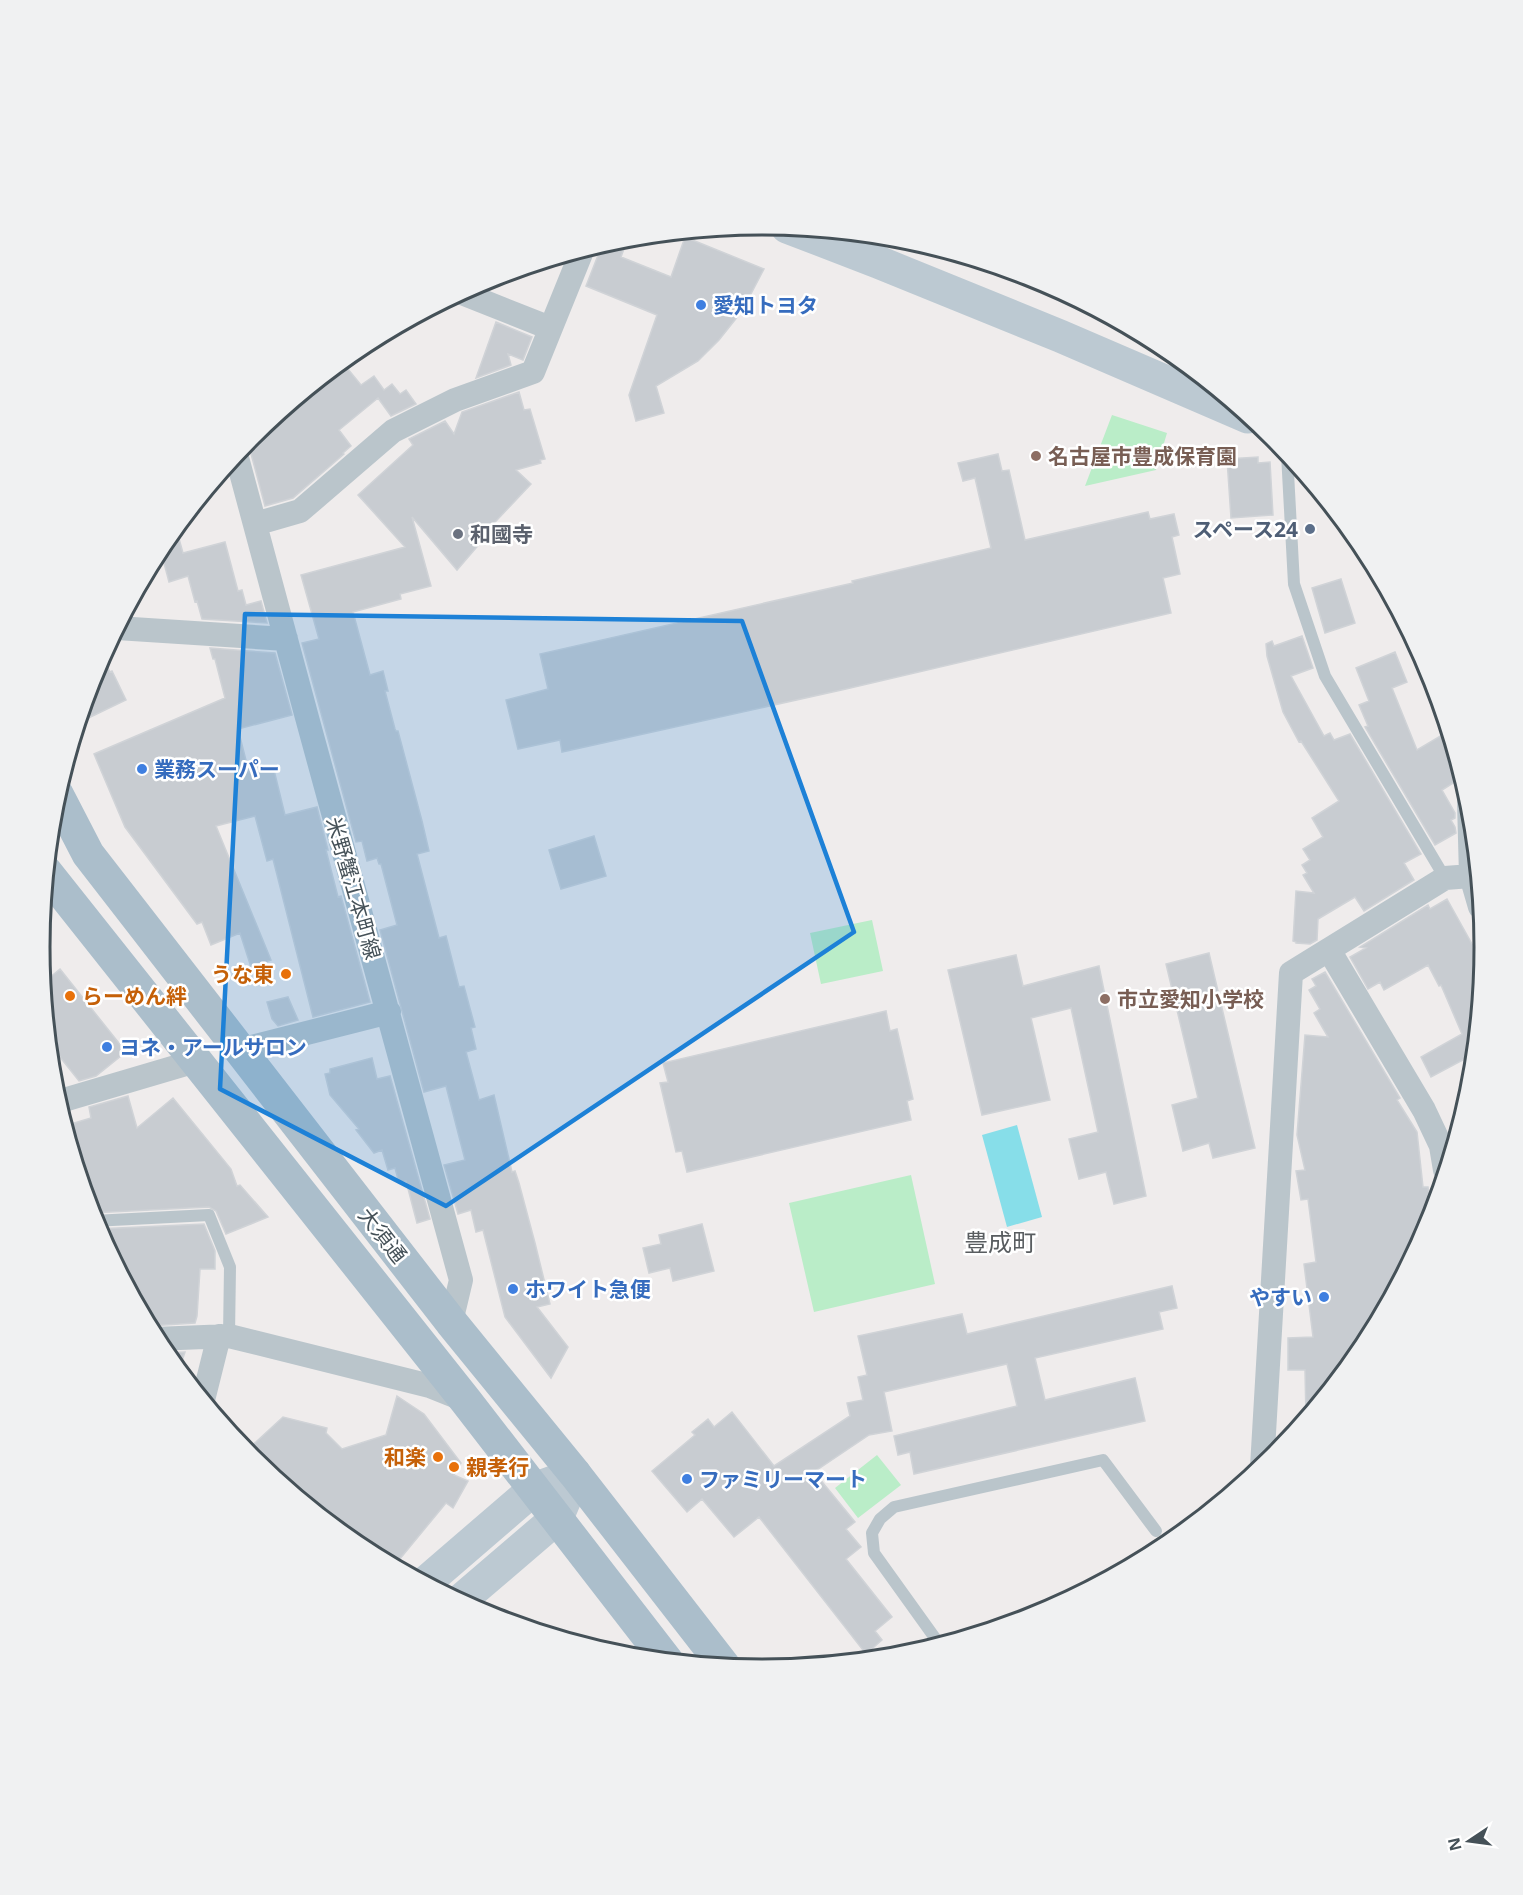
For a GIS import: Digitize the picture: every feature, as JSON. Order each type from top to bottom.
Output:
[{"type":"main road","name":"大須通","points":[[64,807],[88,854],[451,1322],[575,1474],[718,1658]]},
{"type":"main road","name":"大須通","points":[[53,882],[466,1401],[557,1518],[654,1651]]},
{"type":"street","points":[[812,237],[1049,332],[1225,407]]},
{"type":"street","points":[[255,524],[300,511],[393,431],[454,400],[533,372],[578,260]]},
{"type":"street","points":[[474,297],[550,328]]},
{"type":"street","name":"米野蟹江本町線","points":[[239,464],[461,1280],[451,1322]]},
{"type":"street","points":[[125,629],[286,639]]},
{"type":"street","points":[[1267,1449],[1291,973],[1446,878],[1469,876]]},
{"type":"street","points":[[1329,950],[1424,1110],[1443,1154]]},
{"type":"street","points":[[240,1050],[389,1012]]},
{"type":"street","points":[[66,1099],[196,1061]]},
{"type":"street","points":[[206,1392],[224,1336]]},
{"type":"street","points":[[166,1339],[224,1336],[430,1386],[466,1401]]},
{"type":"street","points":[[431,1578],[534,1489],[575,1474]]},
{"type":"street","points":[[468,1595],[557,1518],[575,1474]]},
{"type":"lane","points":[[1288,468],[1294,584],[1321,666],[1446,878]]},
{"type":"lane","points":[[104,1220],[209,1215],[230,1267],[224,1336]]},
{"type":"lane","points":[[935,1638],[874,1553],[872,1533],[880,1519],[894,1507],[1103,1460],[1156,1531]]},
{"type":"highlighted area","points":[[245,614],[742,621],[854,932],[446,1206],[220,1089]]},
{"type":"green space","points":[[1112,415],[1167,433],[1156,470],[1085,486]]},
{"type":"green space","points":[[872,920],[883,971],[821,984],[810,933]]},
{"type":"green space","points":[[911,1175],[935,1284],[814,1312],[789,1203]]},
{"type":"green space","points":[[877,1455],[901,1485],[858,1518],[835,1488]]},
{"type":"water","points":[[1017,1125],[1042,1217],[1007,1227],[982,1135]]},
{"type":"building","points":[[684,240],[691,240],[764,269],[742,311],[719,340],[698,361],[656,386],[664,413],[636,421],[629,395],[657,315],[586,286],[598,255],[624,249],[621,257],[671,277]]},
{"type":"building","points":[[496,322],[532,337],[523,360],[508,354],[511,365],[476,378]]},
{"type":"building","points":[[348,369],[361,385],[374,376],[384,390],[392,384],[400,394],[406,390],[416,404],[391,416],[378,398],[339,430],[351,446],[344,454],[293,498],[265,506],[251,452],[292,412]]},
{"type":"building","points":[[519,392],[524,410],[530,409],[545,459],[540,460],[541,463],[516,470],[531,484],[480,538],[482,541],[457,570],[412,517],[431,586],[400,594],[401,599],[353,612],[370,675],[383,671],[388,691],[385,691],[422,821],[429,851],[417,854],[439,938],[446,936],[459,987],[464,986],[475,1027],[471,1028],[476,1049],[466,1052],[479,1100],[494,1095],[512,1172],[515,1171],[519,1183],[535,1243],[550,1304],[537,1307],[568,1347],[551,1378],[505,1317],[483,1230],[476,1232],[471,1210],[458,1214],[444,1165],[465,1160],[446,1086],[424,1092],[380,930],[397,925],[381,864],[377,858],[367,861],[362,841],[356,842],[302,643],[319,639],[301,575],[405,547],[358,495],[413,445],[409,439],[445,421],[454,434],[462,412]]},
{"type":"building","points":[[998,454],[1002,471],[1009,470],[1025,540],[1148,512],[1150,519],[1174,514],[1179,535],[1172,537],[1180,574],[1163,578],[1171,613],[562,752],[560,740],[518,749],[506,700],[548,689],[540,654],[853,583],[852,581],[991,548],[975,478],[963,481],[958,463]]},
{"type":"building","points":[[1258,457],[1258,463],[1270,462],[1273,515],[1231,518],[1227,459]]},
{"type":"building","points":[[179,539],[183,553],[225,542],[238,591],[242,590],[246,605],[261,601],[267,623],[202,619],[188,576],[169,582],[163,561]]},
{"type":"building","points":[[1341,579],[1355,623],[1325,633],[1312,588]]},
{"type":"building","points":[[1302,636],[1313,668],[1291,676],[1324,736],[1330,733],[1334,740],[1350,734],[1421,854],[1404,863],[1414,880],[1364,911],[1355,897],[1318,919],[1317,940],[1310,944],[1293,941],[1296,891],[1314,893],[1303,875],[1307,873],[1302,865],[1310,860],[1303,849],[1323,837],[1312,818],[1339,801],[1301,741],[1299,742],[1283,712],[1267,656],[1266,644],[1272,641],[1274,646]]},
{"type":"building","points":[[210,648],[275,653],[292,715],[238,729],[249,772],[273,766],[285,815],[317,807],[338,897],[341,896],[370,1002],[313,1017],[273,859],[267,861],[255,816],[216,826],[271,960],[251,967],[240,933],[211,945],[202,922],[197,924],[125,827],[94,754],[225,698]]},
{"type":"building","points":[[1395,652],[1407,682],[1392,688],[1417,750],[1441,736],[1454,783],[1442,790],[1455,813],[1455,818],[1451,820],[1456,833],[1435,845],[1365,727],[1368,726],[1359,705],[1369,701],[1356,668]]},
{"type":"building","points":[[108,667],[110,672],[112,671],[126,700],[87,719]]},
{"type":"building","points":[[594,836],[606,876],[561,889],[549,850]]},
{"type":"building","points":[[1447,899],[1474,948],[1472,994],[1464,1059],[1431,1077],[1421,1057],[1462,1034],[1441,985],[1439,986],[1428,965],[1384,990],[1380,982],[1368,989],[1350,957],[1366,948],[1360,947],[1428,905],[1430,909]]},
{"type":"building","points":[[1209,953],[1255,1148],[1213,1158],[1209,1143],[1183,1151],[1172,1105],[1198,1098],[1166,964]]},
{"type":"building","points":[[1016,955],[1023,986],[1099,966],[1146,1196],[1114,1204],[1106,1172],[1079,1179],[1069,1139],[1098,1132],[1071,1008],[1031,1018],[1050,1100],[982,1115],[948,970]]},
{"type":"building","points":[[60,969],[126,1052],[96,1076],[79,1081],[58,1055],[51,977]]},
{"type":"building","points":[[1325,972],[1400,1098],[1397,1100],[1417,1132],[1423,1187],[1428,1187],[1429,1194],[1400,1262],[1378,1304],[1354,1343],[1306,1406],[1305,1370],[1288,1370],[1288,1338],[1313,1337],[1304,1264],[1316,1262],[1308,1199],[1301,1200],[1296,1171],[1305,1170],[1297,1135],[1305,1035],[1328,1037],[1314,1013],[1320,1009],[1309,990],[1316,986],[1312,979]]},
{"type":"building","points":[[288,997],[298,1020],[278,1026],[272,1019],[267,1002]]},
{"type":"building","points":[[886,1011],[890,1031],[897,1029],[913,1099],[907,1101],[911,1120],[687,1172],[682,1151],[676,1152],[660,1083],[668,1082],[663,1063]]},
{"type":"building","points":[[372,1058],[377,1079],[390,1076],[430,1219],[417,1223],[406,1181],[399,1183],[395,1168],[388,1170],[382,1150],[374,1153],[356,1130],[359,1129],[330,1095],[325,1074],[330,1073],[330,1069]]},
{"type":"building","points":[[128,1096],[137,1128],[173,1098],[231,1169],[237,1186],[240,1185],[268,1217],[226,1234],[216,1211],[209,1207],[101,1212],[87,1176],[72,1124],[91,1118],[89,1107]]},
{"type":"building","points":[[204,1224],[215,1251],[215,1269],[200,1269],[195,1323],[158,1325],[123,1262],[108,1228]]},
{"type":"building","points":[[702,1224],[714,1271],[673,1281],[670,1268],[649,1273],[643,1248],[661,1244],[659,1235]]},
{"type":"building","points":[[1172,1286],[1177,1308],[1159,1312],[1163,1329],[1035,1358],[1045,1400],[1135,1378],[1145,1421],[914,1474],[910,1452],[898,1455],[894,1436],[1017,1406],[1007,1364],[884,1392],[892,1431],[869,1435],[814,1472],[855,1522],[846,1529],[861,1547],[846,1559],[892,1617],[875,1631],[882,1640],[870,1651],[864,1651],[759,1517],[734,1537],[702,1499],[687,1512],[652,1471],[695,1435],[692,1432],[708,1419],[714,1427],[732,1412],[774,1466],[850,1416],[847,1403],[863,1400],[858,1377],[867,1375],[858,1336],[962,1314],[967,1334]]},
{"type":"building","points":[[176,1352],[185,1352],[182,1361]]},
{"type":"building","points":[[397,1396],[424,1414],[461,1463],[454,1475],[468,1481],[453,1508],[446,1503],[399,1560],[328,1512],[292,1483],[252,1445],[283,1417],[327,1428],[326,1433],[342,1449],[386,1435]]},
{"type":"place","name":"愛知トヨタ","points":[[701,305]]},
{"type":"place","name":"名古屋市豊成保育園","points":[[1036,456]]},
{"type":"place","name":"スペース24","points":[[1310,529]]},
{"type":"place","name":"和國寺","points":[[458,534]]},
{"type":"place","name":"業務スーパー","points":[[142,769]]},
{"type":"place","name":"うな東","points":[[286,974]]},
{"type":"place","name":"らーめん絆","points":[[70,996]]},
{"type":"place","name":"市立愛知小学校","points":[[1105,999]]},
{"type":"place","name":"ヨネ・アールサロン","points":[[107,1047]]},
{"type":"place","name":"ホワイト急便","points":[[513,1289]]},
{"type":"place","name":"やすい","points":[[1324,1297]]},
{"type":"place","name":"和楽","points":[[438,1457]]},
{"type":"place","name":"親孝行","points":[[454,1467]]},
{"type":"place","name":"ファミリーマート","points":[[687,1479]]},
{"type":"district","name":"豊成町","points":[[1000,1241]]}]
